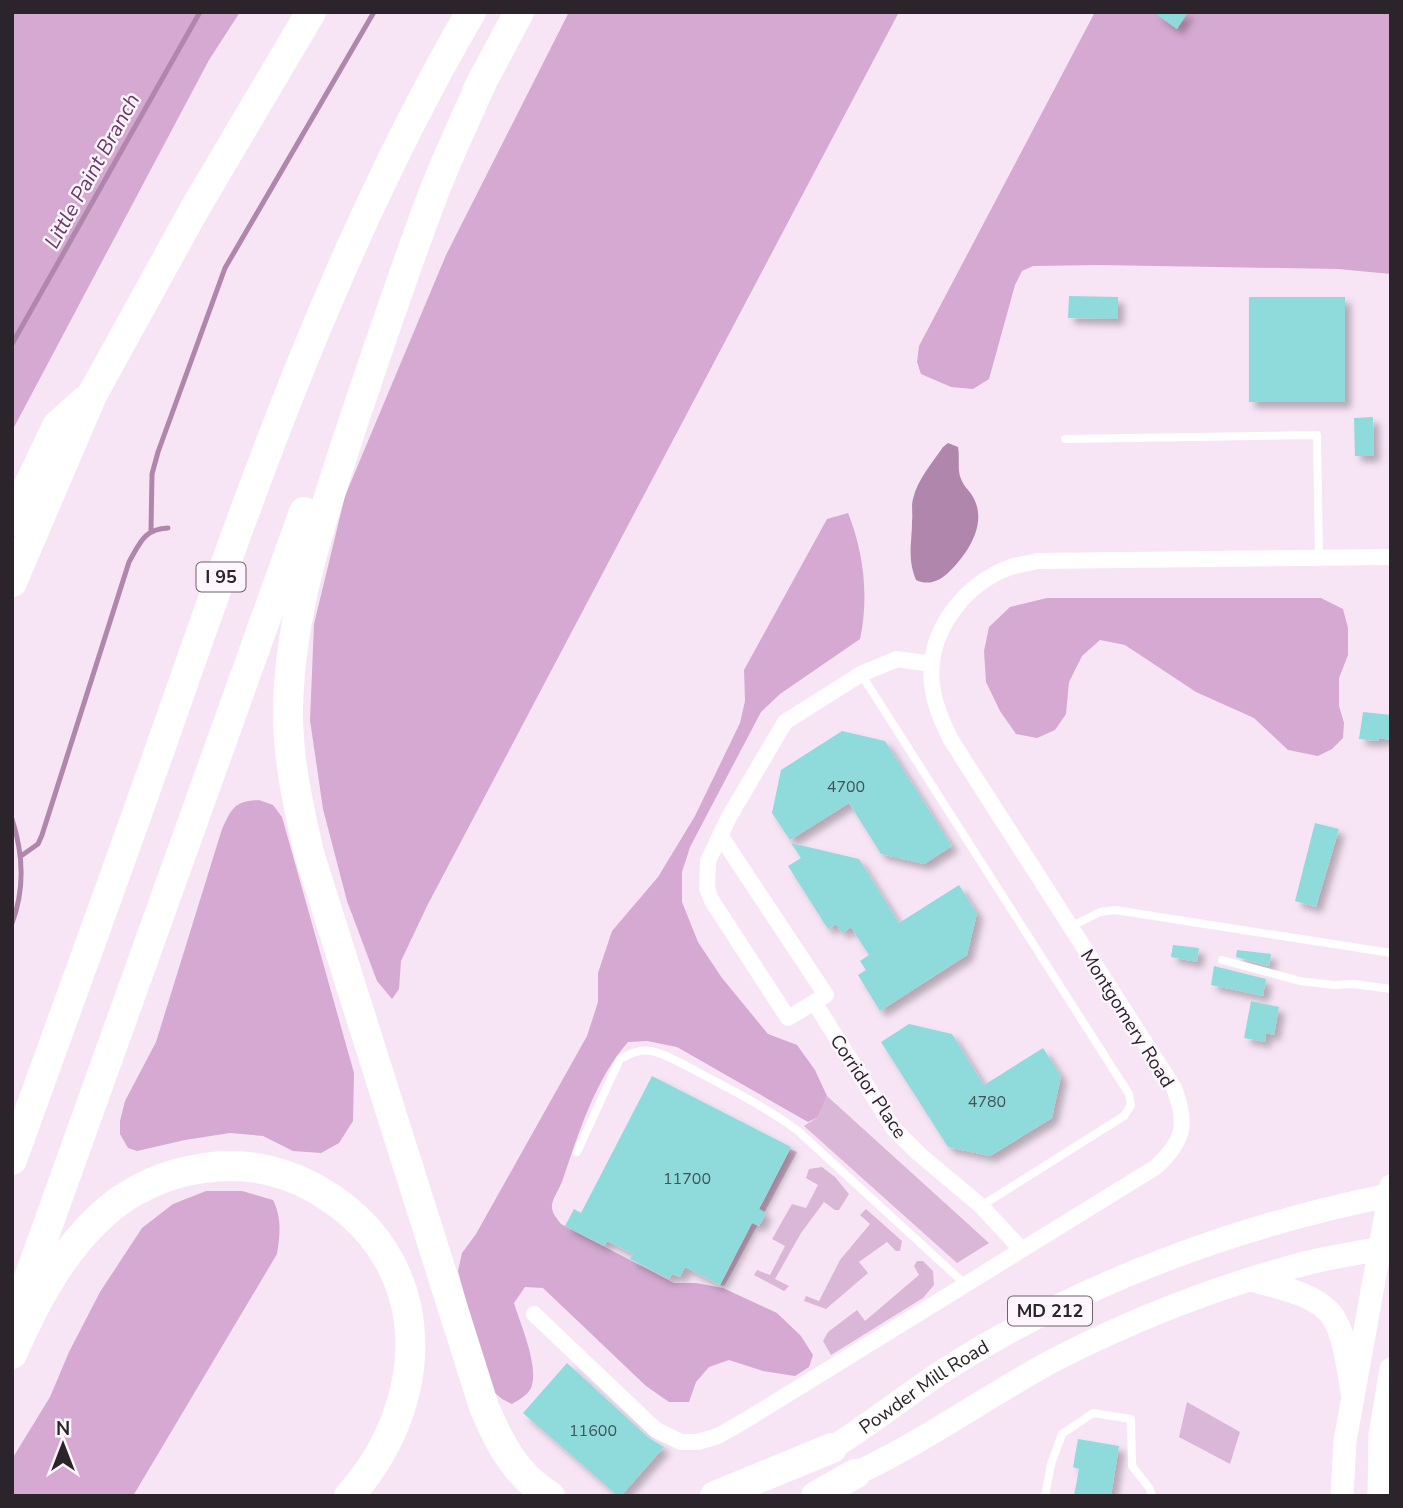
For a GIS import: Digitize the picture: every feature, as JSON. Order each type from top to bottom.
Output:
[{"type":"highway","points":[[12,582],[92,395],[194,210],[311,12]]},
{"type":"highway","name":"I 95","points":[[12,1160],[292,384],[339,271],[388,166],[471,12]]},
{"type":"highway","points":[[12,1325],[384,290],[427,186],[519,12]]},
{"type":"highway","points":[[485,75],[435,190],[396,295],[314,540],[299,603],[290,668],[288,708],[290,748],[309,853],[484,1407],[499,1444],[519,1470],[550,1496]]},
{"type":"highway","points":[[12,521],[57,426],[92,395]]},
{"type":"highway","points":[[12,1354],[25,1324],[65,1258],[101,1216],[137,1189],[181,1171],[225,1164],[268,1169],[309,1184],[342,1205],[373,1235],[395,1271],[407,1310],[412,1350],[407,1392],[392,1432],[368,1475],[349,1496]]},
{"type":"highway","points":[[715,1496],[832,1448]]},
{"type":"highway","points":[[816,1496],[855,1474]]},
{"type":"main road","name":"Powder Mill Road","points":[[740,1496],[832,1448],[962,1359],[1094,1288],[1234,1236],[1390,1192],[1386,1248],[1345,1441],[1342,1496]]},
{"type":"main road","name":"Powder Mill Road","points":[[803,1496],[855,1474],[921,1440],[1055,1360],[1110,1332],[1252,1279],[1308,1263],[1386,1248]]},
{"type":"main road","points":[[1252,1279],[1298,1291],[1327,1308],[1337,1321],[1344,1339],[1353,1395]]},
{"type":"main road","points":[[1379,1496],[1380,1435],[1391,1369]]},
{"type":"street","name":"Montgomery Road","points":[[534,1314],[656,1430],[681,1442],[698,1443],[718,1436],[746,1420],[1156,1167],[1171,1153],[1180,1137],[1183,1119],[1174,1088],[951,740],[934,701],[931,664],[939,636],[951,612],[968,592],[988,578],[1013,566],[1038,561],[1391,557]]},
{"type":"street","points":[[720,835],[826,995],[788,1018],[712,901],[707,888],[708,861],[720,835],[748,782],[785,722],[861,674],[897,659],[931,664]]},
{"type":"street","name":"Corridor Place","points":[[814,1002],[894,1129],[981,1206],[1022,1250]]},
{"type":"lane","points":[[1065,439],[1317,435],[1319,558]]},
{"type":"lane","points":[[861,674],[1129,1094],[1131,1105],[1124,1116],[981,1206]]},
{"type":"lane","points":[[1070,927],[1100,912],[1115,910],[1391,953]]},
{"type":"lane","points":[[1222,960],[1300,981],[1391,989]]},
{"type":"lane","points":[[577,1152],[620,1059],[634,1052],[650,1051],[677,1061],[724,1086],[797,1130],[966,1284]]},
{"type":"lane","points":[[1045,1496],[1051,1464],[1062,1434],[1093,1413],[1131,1419],[1132,1466],[1150,1489],[1152,1496]]},
{"type":"shaded area","points":[[12,12],[240,12],[209,60],[12,431]]},
{"type":"shaded area","points":[[569,12],[899,12],[427,906],[401,961],[399,989],[392,999],[377,981],[347,901],[323,809],[310,720],[314,624],[345,496],[446,255]]},
{"type":"shaded area","points":[[1095,12],[1391,12],[1391,274],[1338,269],[1033,266],[1022,271],[1015,285],[989,379],[973,389],[951,387],[921,374],[917,362],[919,346]]},
{"type":"shaded area","points":[[948,443],[958,447],[960,475],[977,507],[977,527],[969,547],[950,571],[934,582],[925,583],[916,580],[913,572],[912,502],[922,478]]},
{"type":"shaded area","points":[[848,513],[858,544],[863,576],[864,608],[860,639],[780,694],[761,712],[690,847],[682,872],[682,902],[698,942],[722,978],[768,1034],[797,1045],[815,1070],[827,1096],[818,1117],[808,1122],[677,1047],[647,1041],[628,1042],[597,1090],[552,1204],[553,1212],[561,1224],[674,1283],[696,1283],[723,1288],[777,1313],[801,1336],[813,1355],[809,1367],[795,1376],[763,1371],[729,1360],[709,1367],[696,1382],[689,1402],[669,1402],[646,1386],[543,1288],[525,1287],[514,1303],[531,1355],[532,1385],[524,1396],[512,1404],[490,1389],[458,1271],[462,1253],[476,1234],[587,1036],[598,1002],[598,973],[612,931],[658,877],[695,816],[740,723],[745,701],[744,670],[827,519]]},
{"type":"shaded area","points":[[1047,598],[1321,598],[1343,609],[1348,628],[1348,655],[1339,678],[1343,738],[1332,749],[1318,756],[1288,750],[1254,718],[1196,692],[1125,645],[1100,640],[1082,656],[1069,682],[1066,714],[1055,730],[1037,738],[1016,734],[1000,711],[986,682],[984,651],[989,627],[1010,607]]},
{"type":"shaded area","points":[[259,800],[273,805],[282,817],[354,1073],[353,1121],[339,1143],[321,1153],[293,1151],[263,1136],[230,1133],[137,1151],[128,1148],[120,1134],[125,1101],[156,1042],[222,829],[235,807],[244,802]]},
{"type":"shaded area","points":[[827,1096],[989,1243],[957,1263],[804,1126],[818,1117]]},
{"type":"shaded area","points":[[790,1149],[797,1152],[730,1276],[724,1286],[720,1285]]},
{"type":"shaded area","points":[[822,1167],[835,1177],[849,1194],[839,1210],[824,1202],[801,1233],[775,1279],[789,1286],[784,1291],[754,1275],[757,1270],[770,1275],[785,1246],[772,1239],[792,1204],[806,1208],[818,1185],[806,1178],[809,1169]]},
{"type":"shaded area","points":[[206,1191],[242,1191],[273,1200],[279,1220],[277,1254],[133,1496],[12,1496],[12,1459],[50,1397],[69,1352],[100,1292],[142,1228],[173,1204]]},
{"type":"shaded area","points":[[866,1209],[902,1241],[900,1251],[896,1251],[887,1242],[859,1262],[868,1273],[826,1309],[804,1301],[806,1296],[819,1301],[840,1260],[870,1224],[860,1215]]},
{"type":"shaded area","points":[[917,1261],[923,1261],[933,1271],[934,1285],[923,1298],[831,1355],[823,1341],[828,1332],[857,1310],[865,1321],[919,1275],[914,1266]]},
{"type":"shaded area","points":[[1187,1402],[1240,1432],[1230,1464],[1179,1437]]},
{"type":"building","points":[[1153,12],[1188,12],[1177,29]]},
{"type":"building","points":[[1069,296],[1118,297],[1118,319],[1068,318]]},
{"type":"building","points":[[1249,297],[1345,297],[1345,402],[1249,402]]},
{"type":"building","points":[[1373,417],[1374,456],[1355,456],[1354,418]]},
{"type":"building","points":[[1363,712],[1391,715],[1391,740],[1359,739]]},
{"type":"building","points":[[842,731],[885,741],[952,846],[924,864],[881,854],[849,803],[790,840],[772,813],[781,770]]},
{"type":"building","points":[[1315,823],[1339,829],[1316,907],[1295,901]]},
{"type":"building","points":[[791,843],[859,859],[899,923],[959,885],[977,913],[967,955],[880,1011],[858,975],[866,970],[860,961],[869,955],[851,927],[842,933],[836,924],[828,929],[788,866],[801,858]]},
{"type":"building","points":[[1173,945],[1199,948],[1197,962],[1171,957]]},
{"type":"building","points":[[1237,950],[1271,954],[1269,966],[1236,957]]},
{"type":"building","points":[[1214,966],[1266,979],[1263,996],[1211,985]]},
{"type":"building","points":[[1251,1001],[1279,1007],[1274,1035],[1266,1033],[1265,1042],[1244,1038]]},
{"type":"building","points":[[909,1024],[952,1034],[984,1085],[1043,1048],[1061,1076],[1052,1118],[990,1156],[948,1147],[881,1042]]},
{"type":"building","points":[[652,1076],[791,1147],[759,1209],[766,1213],[759,1226],[752,1223],[720,1285],[685,1267],[680,1277],[672,1274],[669,1279],[630,1259],[633,1254],[607,1241],[604,1246],[565,1226],[574,1209],[581,1213]]},
{"type":"building","points":[[567,1363],[649,1438],[664,1447],[621,1496],[523,1413]]},
{"type":"building","points":[[1078,1439],[1119,1446],[1111,1496],[1074,1496],[1079,1469],[1073,1467]]},
{"type":"waterway","name":"Little Paint Branch","points":[[12,344],[200,12]]},
{"type":"waterway","points":[[151,530],[152,474],[158,452],[225,268],[374,12]]},
{"type":"waterway","points":[[21,856],[38,844],[42,835],[129,562],[148,534],[168,528]]},
{"type":"waterway","name":"Little Paint Branch","points":[[12,819],[21,871],[19,897],[12,923]]}]
